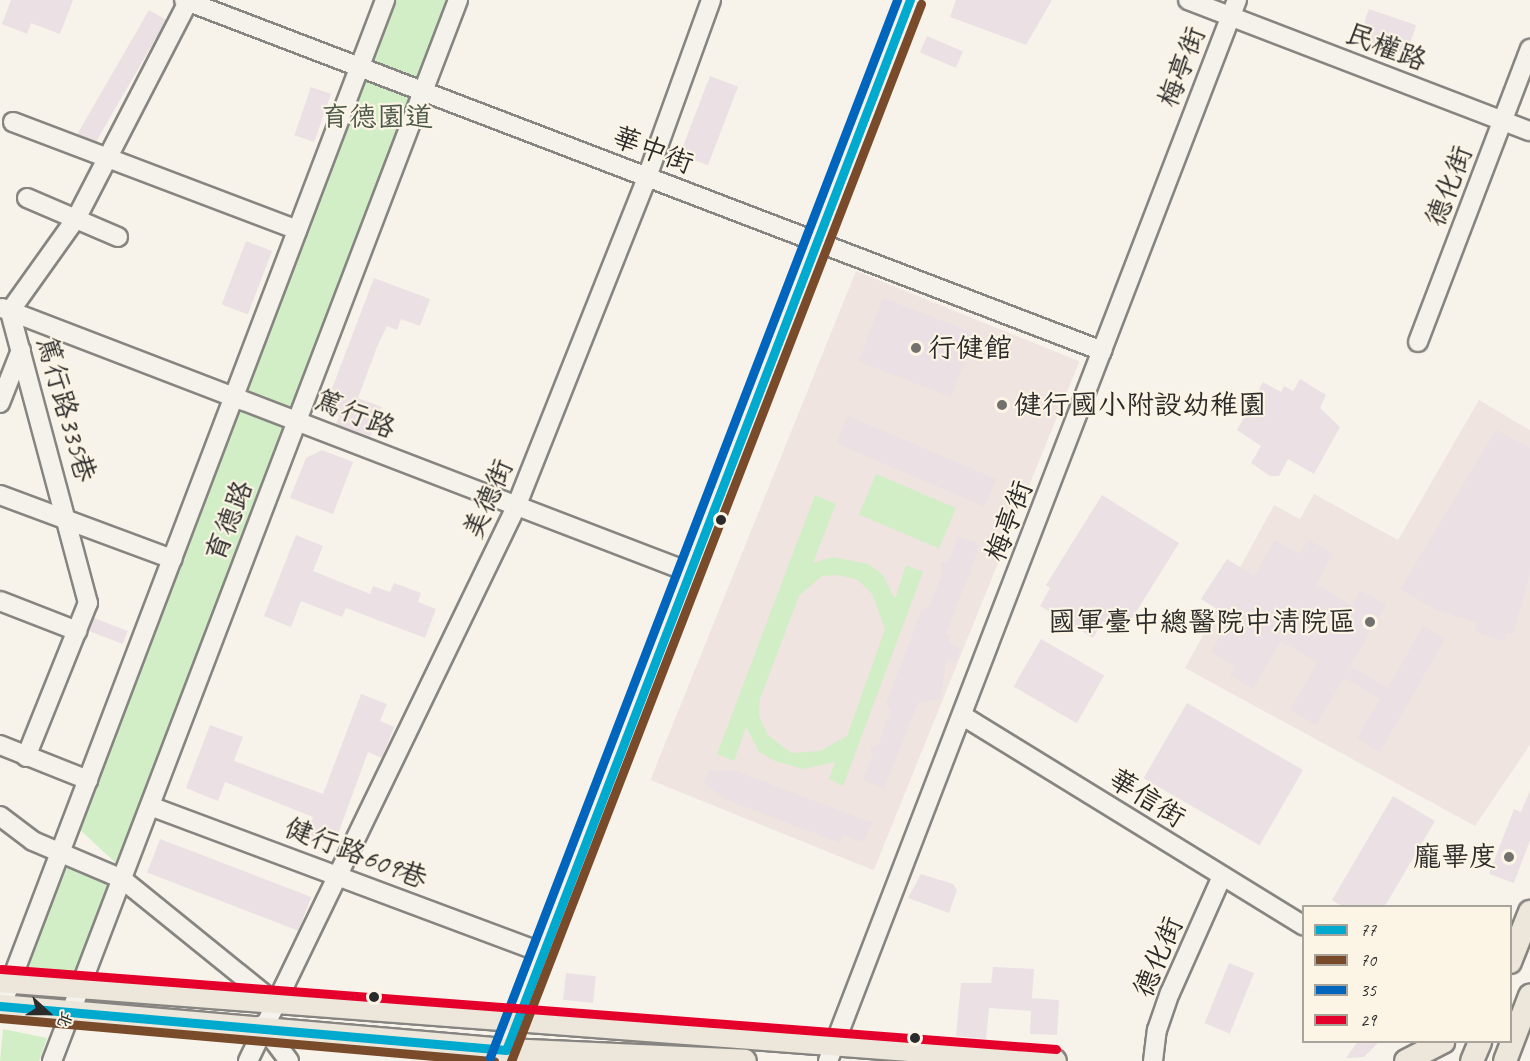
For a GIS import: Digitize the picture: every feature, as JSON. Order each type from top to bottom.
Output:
[{"type":"main road","points":[[1512,957],[1530,912]]},
{"type":"main road","points":[[5,981],[518,1019],[831,1054],[1055,1061]]},
{"type":"main road","points":[[1512,1043],[1530,996]]},
{"type":"main road","points":[[1530,1006],[1530,1031]]},
{"type":"main road","points":[[0,1007],[262,1025],[504,1055],[745,1061]]},
{"type":"main road","points":[[1406,1061],[1439,1043]]},
{"type":"main road","points":[[1472,1061],[1479,1043]]},
{"type":"main road","points":[[1505,1061],[1512,1043]]},
{"type":"street","name":"育德路","points":[[0,1007],[5,981],[88,780],[385,0]]},
{"type":"street","name":"育德路","points":[[52,1061],[458,0]]},
{"type":"street","name":"美德街","points":[[262,1025],[339,875],[516,507],[648,177],[711,0]]},
{"type":"street","points":[[504,1055],[910,0]]},
{"type":"street","name":"民權路","points":[[1188,0],[1234,8],[1530,131]]},
{"type":"street","name":"華中街","points":[[187,1],[1102,351]]},
{"type":"street","points":[[5,309],[77,217],[187,1]]},
{"type":"street","name":"梅亭街","points":[[831,1054],[1234,8]]},
{"type":"street","name":"德化街","points":[[1418,342],[1530,49]]},
{"type":"street","points":[[7,120],[297,230]]},
{"type":"street","points":[[27,198],[77,217],[118,237]]},
{"type":"street","name":"篤行路","points":[[5,309],[688,572]]},
{"type":"street","name":"篤行路335巷","points":[[5,309],[21,350],[70,521],[88,603],[26,757]]},
{"type":"street","points":[[0,403],[21,350]]},
{"type":"street","points":[[0,495],[172,559]]},
{"type":"street","points":[[0,602],[77,631]]},
{"type":"street","name":"華信街","points":[[963,716],[1302,925]]},
{"type":"street","points":[[0,745],[88,780]]},
{"type":"street","name":"健行路609巷","points":[[150,806],[339,875],[543,954]]},
{"type":"street","points":[[0,816],[33,841],[122,879],[274,1002]]},
{"type":"street","name":"德化街","points":[[1153,1061],[1157,1030],[1170,993],[1222,876]]},
{"type":"street","points":[[248,1061],[262,1025]]},
{"type":"street","points":[[262,1025],[289,1061]]},
{"type":"shaded area","points":[[856,271],[1079,361],[874,870],[650,780]]},
{"type":"shaded area","name":"國軍臺中總醫院中清院區","points":[[1479,400],[1530,430],[1530,745],[1475,826],[1185,668],[1274,505],[1300,519],[1314,494],[1398,540]]},
{"type":"green space","name":"育德園道","points":[[390,0],[452,0],[420,84],[366,64]]},
{"type":"green space","name":"育德園道","points":[[362,76],[415,96],[294,412],[241,392]]},
{"type":"green space","points":[[237,403],[289,424],[117,864],[79,829]]},
{"type":"green space","points":[[876,474],[956,508],[939,548],[859,515]]},
{"type":"green space","points":[[815,495],[836,504],[813,563],[833,557],[868,564],[882,574],[895,599],[906,565],[923,572],[843,786],[829,779],[835,762],[803,769],[775,761],[759,752],[746,727],[734,761],[717,754]],"holes":[[[838,575],[858,580],[872,594],[885,629],[847,736],[820,751],[791,753],[768,735],[759,716],[760,699],[799,596],[822,576]]]},
{"type":"green space","points":[[66,866],[109,882],[74,976],[24,972]]},
{"type":"green space","points":[[3,1029],[47,1038],[39,1061],[0,1061]]},
{"type":"building","points":[[11,0],[73,0],[60,34],[31,23],[27,34],[2,24]]},
{"type":"building","points":[[956,0],[1052,0],[1026,45],[950,17]]},
{"type":"building","points":[[1369,9],[1416,25],[1406,55],[1359,38]]},
{"type":"building","points":[[149,10],[166,20],[95,144],[78,134]]},
{"type":"building","points":[[927,36],[963,51],[956,68],[920,53]]},
{"type":"building","points":[[710,76],[738,87],[708,165],[680,154]]},
{"type":"building","points":[[311,87],[331,94],[314,142],[294,135]]},
{"type":"building","points":[[246,241],[272,251],[248,315],[222,304]]},
{"type":"building","points":[[374,278],[430,299],[420,326],[401,319],[397,330],[387,326],[377,347],[358,398],[382,407],[370,437],[336,424],[339,416],[325,407]]},
{"type":"building","name":"行健館","points":[[883,298],[975,333],[951,397],[859,361]]},
{"type":"building","points":[[1300,379],[1326,395],[1320,408],[1340,427],[1314,474],[1288,459],[1279,476],[1270,476],[1251,463],[1261,446],[1237,430],[1263,382],[1281,392],[1284,386],[1293,391]]},
{"type":"building","points":[[848,416],[996,479],[984,507],[836,444]]},
{"type":"building","points":[[1496,430],[1530,448],[1530,574],[1513,634],[1506,632],[1504,641],[1475,631],[1478,623],[1436,610],[1400,589]]},
{"type":"building","points":[[322,450],[353,462],[333,514],[290,498],[306,458]]},
{"type":"building","points":[[1102,495],[1179,543],[1123,633],[1103,621],[1093,638],[1040,606],[1050,588],[1046,585]]},
{"type":"building","points":[[296,535],[323,546],[313,571],[370,594],[373,586],[390,592],[394,583],[421,593],[418,602],[436,609],[425,638],[346,608],[342,617],[301,601],[291,627],[264,616]]},
{"type":"building","points":[[958,536],[980,545],[946,634],[951,636],[949,643],[960,648],[956,662],[947,659],[940,699],[918,703],[884,789],[863,780],[873,754],[870,747],[878,746],[891,709],[886,703],[922,610],[929,607],[943,572],[940,563],[949,561]]},
{"type":"building","points":[[1275,540],[1300,554],[1309,540],[1333,554],[1316,584],[1352,606],[1360,590],[1386,605],[1350,666],[1388,688],[1423,626],[1445,639],[1380,752],[1357,738],[1380,699],[1344,678],[1316,725],[1290,710],[1317,663],[1281,641],[1253,689],[1230,675],[1235,666],[1211,652],[1231,618],[1201,599],[1227,559],[1254,576]]},
{"type":"building","points":[[94,618],[128,631],[123,644],[89,631]]},
{"type":"building","points":[[1041,639],[1104,676],[1077,723],[1014,687]]},
{"type":"building","points":[[361,694],[387,704],[380,721],[394,727],[382,758],[368,752],[334,845],[306,834],[313,817],[225,782],[218,801],[186,788],[210,725],[243,737],[234,761],[323,794]]},
{"type":"building","points":[[1187,703],[1303,770],[1260,845],[1144,778]]},
{"type":"building","points":[[709,770],[736,771],[872,823],[863,842],[844,835],[840,843],[725,799],[704,783]]},
{"type":"building","name":"龐畢度","points":[[1530,791],[1530,840],[1514,883],[1489,874],[1514,809],[1521,812]]},
{"type":"building","points":[[1393,796],[1435,821],[1386,905],[1340,905],[1332,900]]},
{"type":"building","points":[[160,839],[311,897],[298,931],[147,873]]},
{"type":"building","points":[[921,874],[953,884],[957,890],[949,913],[908,898]]},
{"type":"building","points":[[1229,963],[1254,973],[1230,1033],[1205,1023]]},
{"type":"building","points":[[993,967],[1034,969],[1032,998],[1059,1000],[1057,1035],[1030,1034],[1031,1011],[989,1008],[986,1039],[956,1036],[961,983],[991,983]]},
{"type":"building","points":[[566,973],[596,976],[593,1003],[563,1000]]},
{"type":"building","points":[[1357,1043],[1378,1043],[1364,1057],[1346,1058]]},
{"type":"transit line","name":"35","points":[[490,1057],[897,0]]},
{"type":"transit line","name":"77","points":[[0,1006],[506,1050],[910,0]]},
{"type":"transit line","name":"70","points":[[511,1061],[921,4]]},
{"type":"transit line","name":"29","points":[[1,969],[1056,1049]]},
{"type":"transit line","name":"70","points":[[0,1018],[494,1061]]},
{"type":"place","name":"行健館","points":[[916,348]]},
{"type":"place","name":"健行國小附設幼稚園","points":[[1002,405]]},
{"type":"place","name":"國軍臺中總醫院中清院區","points":[[1370,622]]},
{"type":"place","name":"龐畢度","points":[[1509,857]]}]
